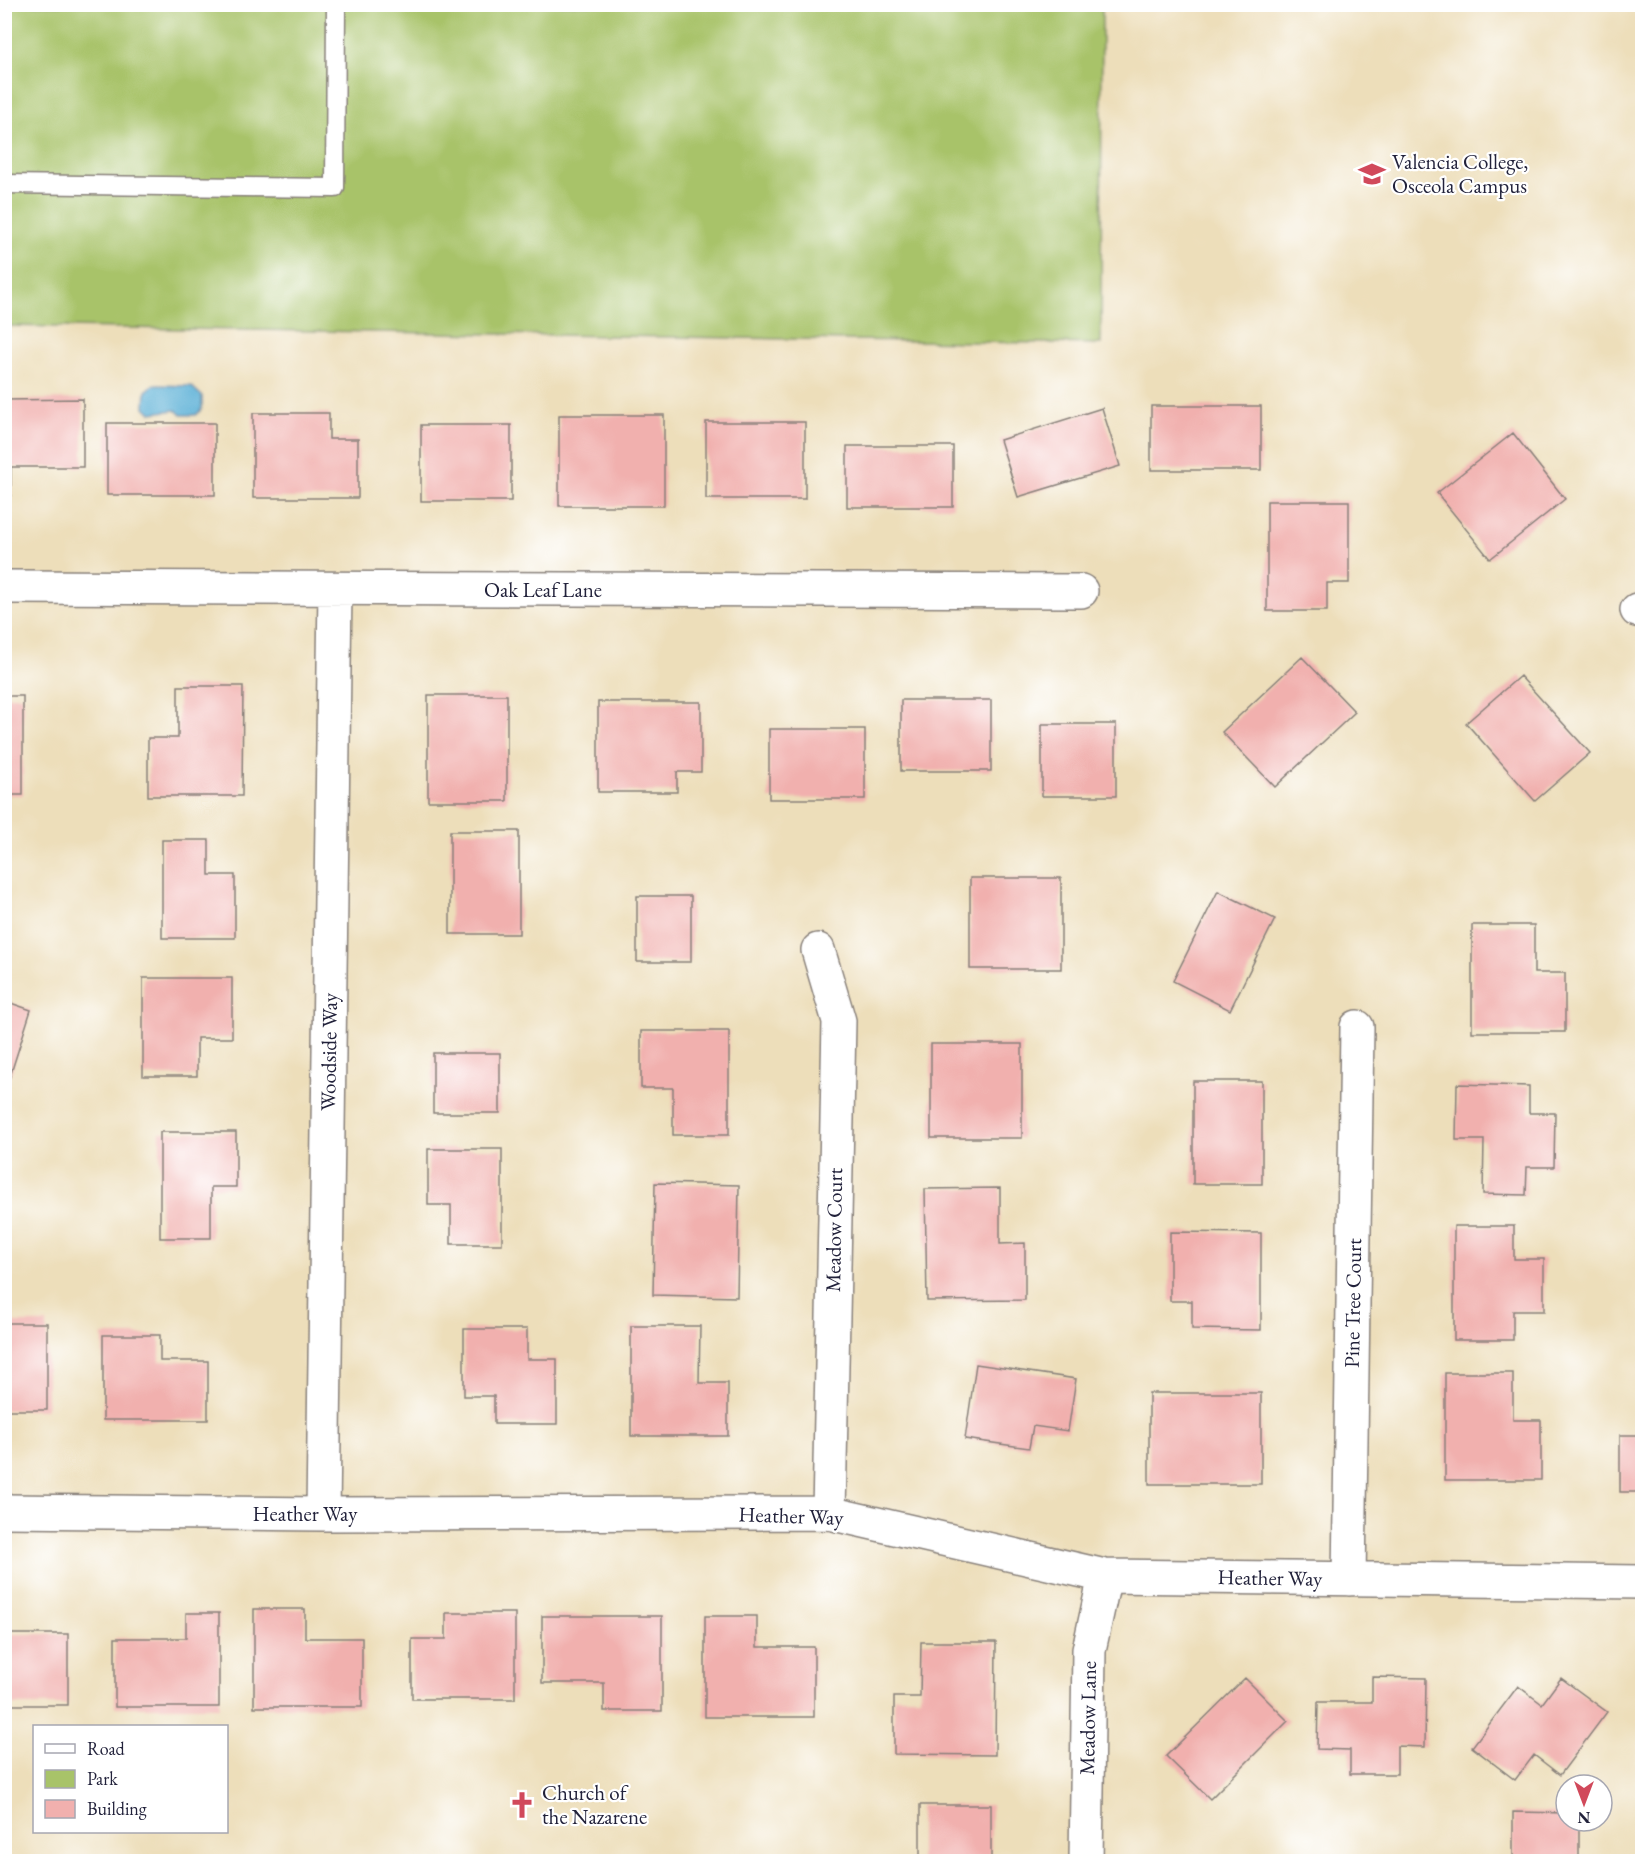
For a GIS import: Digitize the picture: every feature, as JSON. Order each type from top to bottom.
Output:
[{"type":"street","name":"Oak Leaf Lane","points":[[4,586],[1081,591]]},
{"type":"street","name":"Woodside Way","points":[[323,1514],[335,589]]},
{"type":"street","name":"Meadow Court","points":[[818,950],[839,1021],[829,1513]]},
{"type":"street","name":"Pine Tree Court","points":[[1349,1579],[1357,1027]]},
{"type":"street","name":"Heather Way","points":[[4,1511],[323,1514],[829,1513],[1105,1576],[1642,1582]]},
{"type":"street","name":"Meadow Lane","points":[[1086,1862],[1089,1650],[1105,1576]]},
{"type":"lane","points":[[4,184],[335,188],[336,4]]},
{"type":"green space","points":[[5,5],[1102,5],[1101,344],[5,326]]},
{"type":"water","points":[[154,385],[191,386],[202,396],[202,409],[196,415],[181,415],[176,410],[151,413],[145,407],[146,391]]},
{"type":"building","points":[[83,399],[83,467],[11,467],[11,495],[4,496],[4,400]]},
{"type":"building","points":[[1151,406],[1261,406],[1261,470],[1151,470]]},
{"type":"building","points":[[1102,408],[1120,466],[1018,497],[1000,440]]},
{"type":"building","points":[[253,413],[329,413],[329,439],[358,439],[358,498],[253,498]]},
{"type":"building","points":[[559,415],[664,415],[664,506],[559,506]]},
{"type":"building","points":[[706,422],[805,422],[805,499],[706,499]]},
{"type":"building","points":[[107,423],[215,423],[215,495],[107,495]]},
{"type":"building","points":[[421,425],[511,425],[511,501],[421,501]]},
{"type":"building","points":[[1513,433],[1565,499],[1490,559],[1437,493]]},
{"type":"building","points":[[847,446],[953,446],[953,507],[847,507]]},
{"type":"building","points":[[1267,501],[1349,501],[1349,583],[1327,583],[1327,611],[1267,611]]},
{"type":"building","points":[[1302,657],[1355,712],[1275,787],[1222,732]]},
{"type":"building","points":[[1520,676],[1590,753],[1535,801],[1466,723]]},
{"type":"building","points":[[178,686],[243,686],[242,796],[148,796],[148,738],[178,738]]},
{"type":"building","points":[[428,695],[507,695],[507,801],[428,801]]},
{"type":"building","points":[[4,696],[23,696],[23,795],[4,795]]},
{"type":"building","points":[[901,700],[991,700],[991,771],[901,771]]},
{"type":"building","points":[[598,702],[701,702],[701,772],[677,772],[677,792],[598,792]]},
{"type":"building","points":[[1042,724],[1116,724],[1116,796],[1042,796]]},
{"type":"building","points":[[769,729],[865,729],[865,799],[769,799]]},
{"type":"building","points":[[450,831],[519,831],[519,934],[450,934]]},
{"type":"building","points":[[162,840],[209,840],[209,875],[235,875],[235,938],[162,938]]},
{"type":"building","points":[[970,878],[1061,878],[1061,969],[970,969]]},
{"type":"building","points":[[1218,891],[1275,919],[1230,1010],[1173,981]]},
{"type":"building","points":[[637,896],[691,896],[691,962],[637,962]]},
{"type":"building","points":[[1472,925],[1534,925],[1534,973],[1565,973],[1565,1032],[1472,1032]]},
{"type":"building","points":[[143,978],[232,978],[232,1038],[197,1038],[197,1076],[143,1076]]},
{"type":"building","points":[[5,1001],[31,1010],[5,1092]]},
{"type":"building","points":[[641,1031],[729,1031],[729,1135],[673,1135],[673,1088],[641,1088]]},
{"type":"building","points":[[931,1044],[1022,1044],[1022,1138],[931,1138]]},
{"type":"building","points":[[433,1053],[500,1053],[500,1113],[433,1113]]},
{"type":"building","points":[[1193,1081],[1262,1081],[1262,1184],[1193,1184]]},
{"type":"building","points":[[1457,1084],[1529,1086],[1529,1113],[1555,1113],[1554,1167],[1527,1167],[1526,1195],[1483,1194],[1484,1140],[1456,1140]]},
{"type":"building","points":[[160,1132],[236,1132],[236,1187],[211,1187],[211,1238],[160,1238]]},
{"type":"building","points":[[428,1149],[502,1149],[502,1244],[451,1244],[451,1205],[428,1205]]},
{"type":"building","points":[[655,1183],[739,1185],[737,1297],[653,1295]]},
{"type":"building","points":[[1000,1188],[1000,1244],[1025,1243],[1025,1300],[927,1301],[925,1189]]},
{"type":"building","points":[[1454,1226],[1514,1226],[1514,1259],[1544,1259],[1544,1311],[1513,1311],[1513,1340],[1454,1340]]},
{"type":"building","points":[[1170,1232],[1261,1233],[1261,1330],[1192,1329],[1192,1301],[1170,1301]]},
{"type":"building","points":[[4,1323],[47,1323],[47,1410],[4,1410]]},
{"type":"building","points":[[631,1326],[700,1326],[699,1383],[728,1383],[728,1436],[631,1436]]},
{"type":"building","points":[[464,1329],[527,1329],[527,1359],[557,1359],[557,1424],[494,1424],[494,1396],[464,1396]]},
{"type":"building","points":[[103,1335],[160,1335],[160,1361],[208,1361],[208,1420],[103,1420]]},
{"type":"building","points":[[976,1364],[1076,1379],[1068,1431],[1033,1426],[1029,1448],[965,1439]]},
{"type":"building","points":[[1445,1373],[1513,1373],[1513,1420],[1541,1420],[1541,1480],[1445,1480]]},
{"type":"building","points":[[1149,1393],[1261,1393],[1261,1484],[1149,1484]]},
{"type":"building","points":[[1620,1435],[1642,1435],[1642,1492],[1620,1492]]},
{"type":"building","points":[[254,1609],[305,1609],[305,1638],[362,1638],[362,1707],[254,1707]]},
{"type":"building","points":[[186,1613],[219,1613],[219,1707],[115,1707],[115,1638],[186,1638]]},
{"type":"building","points":[[446,1613],[515,1613],[515,1699],[412,1699],[412,1639],[446,1639]]},
{"type":"building","points":[[542,1616],[662,1616],[662,1711],[604,1711],[604,1683],[542,1683]]},
{"type":"building","points":[[705,1616],[757,1616],[757,1647],[814,1647],[814,1717],[705,1717]]},
{"type":"building","points":[[4,1634],[68,1634],[68,1705],[4,1705]]},
{"type":"building","points":[[921,1642],[996,1642],[995,1755],[894,1754],[894,1697],[920,1697]]},
{"type":"building","points":[[1372,1677],[1426,1678],[1425,1747],[1397,1746],[1397,1774],[1350,1774],[1350,1750],[1317,1749],[1318,1702],[1372,1702]]},
{"type":"building","points":[[1245,1678],[1288,1721],[1210,1799],[1166,1756]]},
{"type":"building","points":[[1561,1678],[1607,1712],[1561,1773],[1557,1773],[1534,1755],[1515,1780],[1472,1747],[1518,1686],[1542,1704]]},
{"type":"building","points":[[920,1805],[991,1805],[991,1862],[920,1862]]},
{"type":"building","points":[[1513,1812],[1554,1813],[1554,1833],[1579,1833],[1579,1862],[1513,1862]]},
{"type":"place","name":"Valencia College, Osceola Campus","points":[[1372,174]]},
{"type":"place","name":"Church of the Nazarene","points":[[522,1805]]}]
